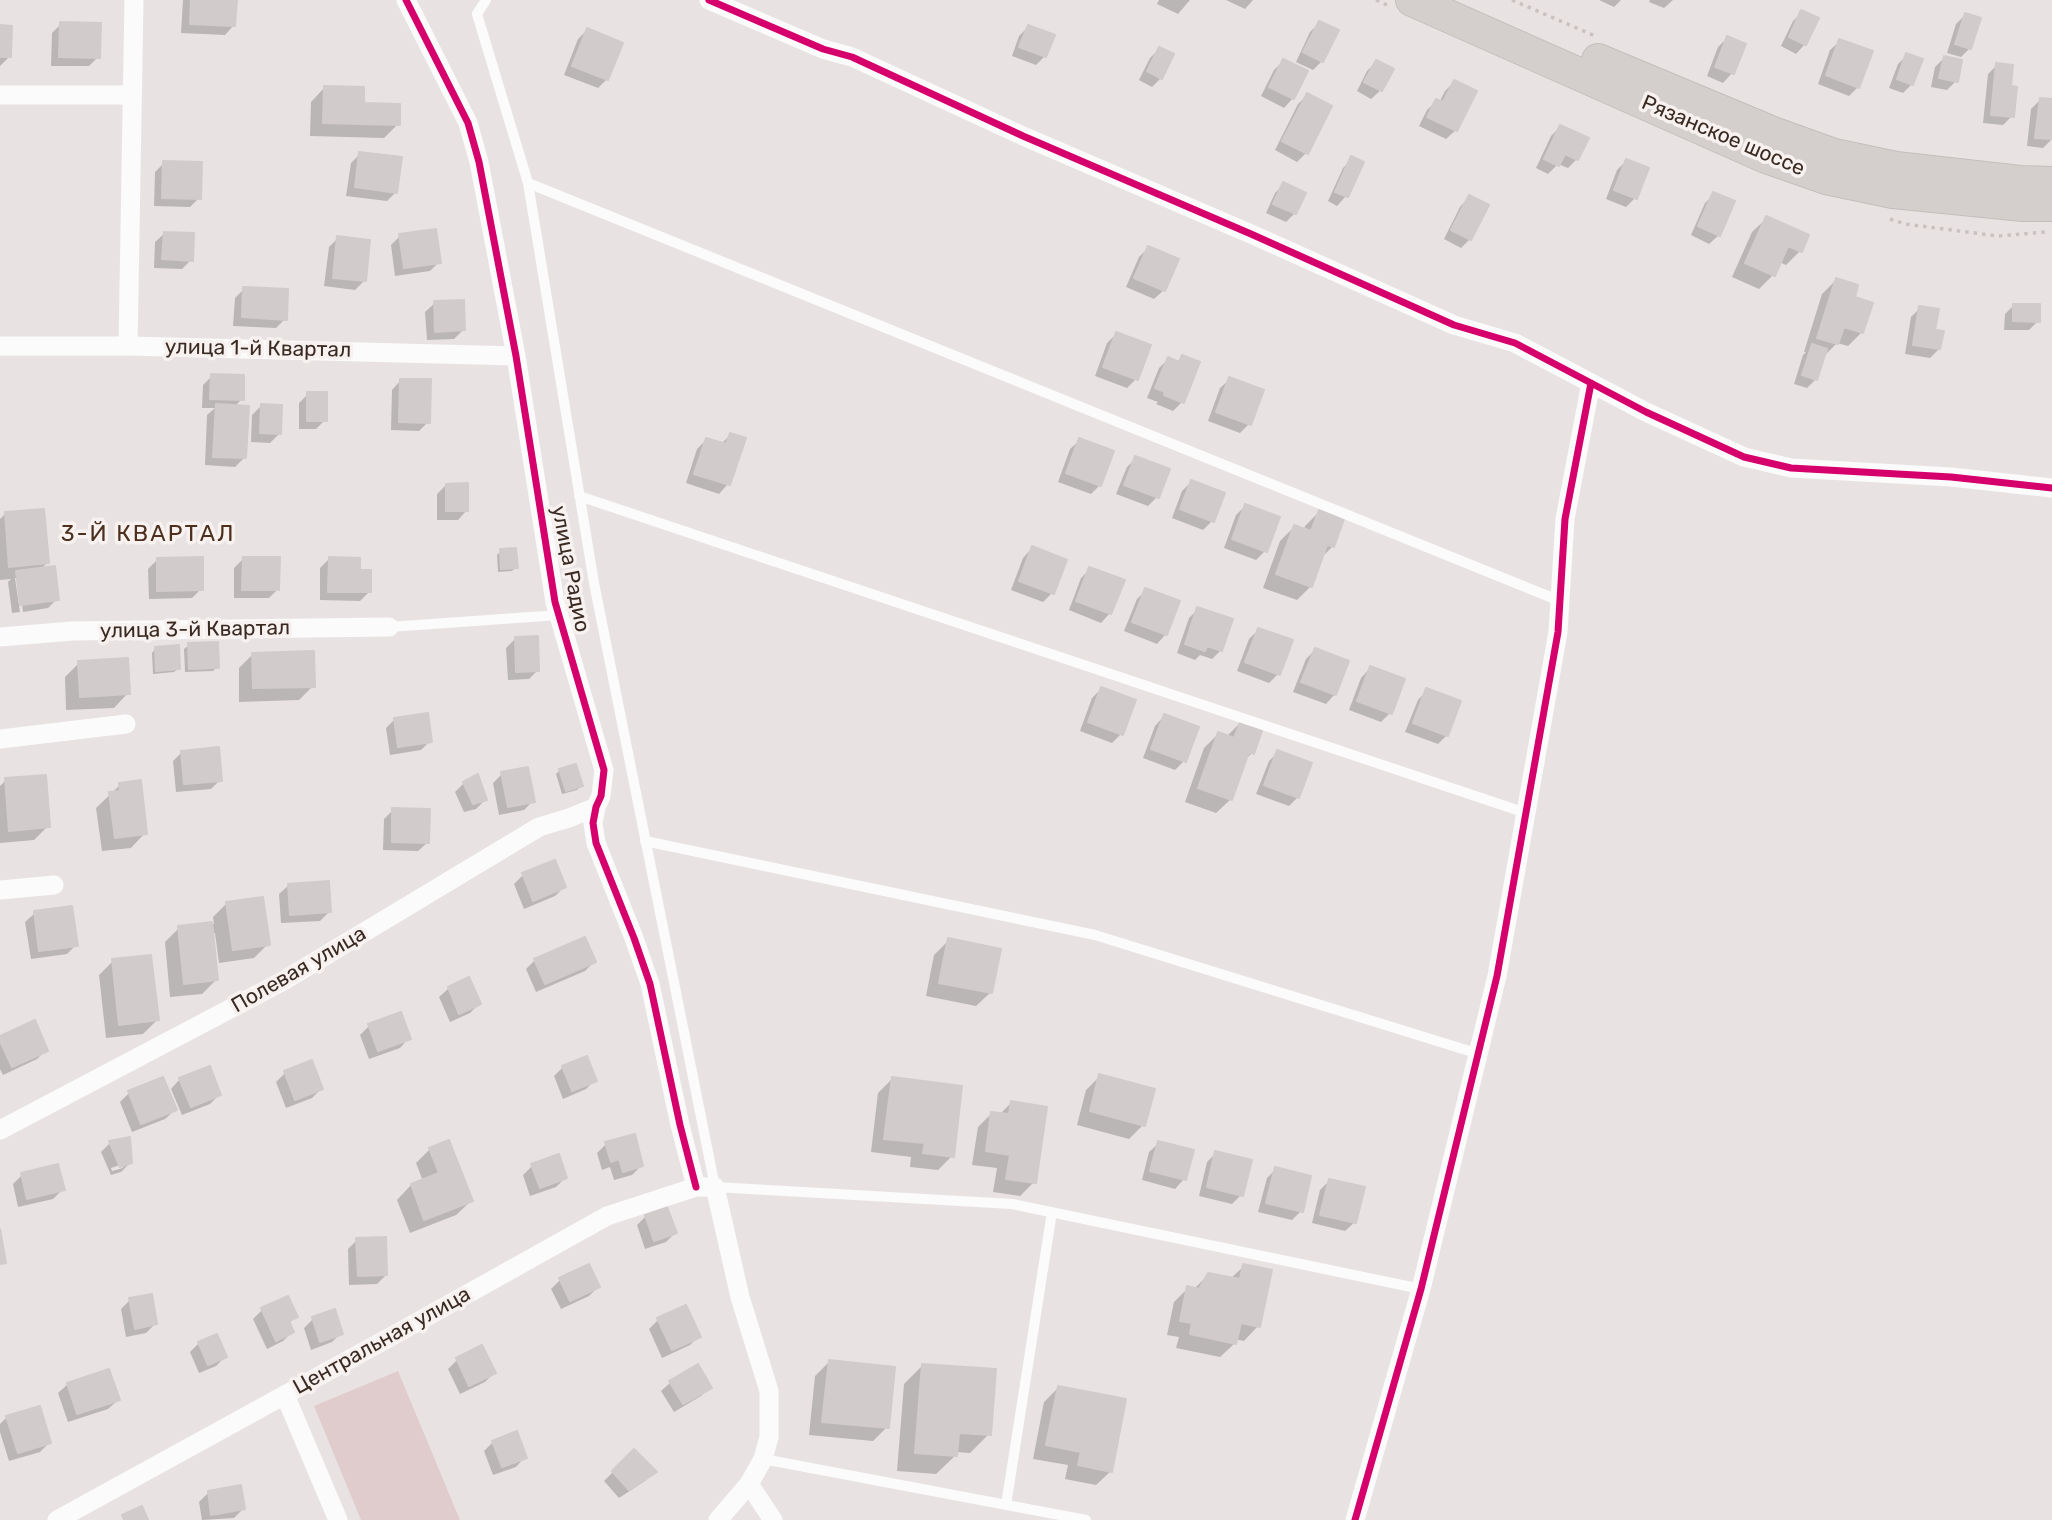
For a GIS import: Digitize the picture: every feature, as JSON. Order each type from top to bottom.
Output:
[{"type":"main road","name":"Рязанское шоссе","points":[[1412,0],[1766,157],[1826,178],[1893,192],[2023,205],[2052,205]]},
{"type":"main road","name":"Рязанское шоссе","points":[[1458,0],[1760,128],[1834,155],[1896,168],[2052,183]]},
{"type":"street","points":[[128,345],[134,0]]},
{"type":"street","name":"улица Радио","points":[[406,0],[468,123],[481,175],[516,356],[555,603],[604,770],[601,796],[593,823],[596,843],[650,984],[680,1125],[706,1187],[769,1391],[769,1437],[763,1459],[749,1484],[718,1520]]},
{"type":"street","points":[[709,0],[822,48],[852,57],[1023,136],[1454,325],[1515,343],[1646,412],[1744,457],[1791,468],[1951,477],[2052,488]]},
{"type":"street","points":[[0,95],[132,95]]},
{"type":"street","name":"улица 1-й Квартал","points":[[0,346],[128,345],[516,356]]},
{"type":"street","points":[[1354,1520],[1422,1289],[1497,976],[1558,632],[1565,519],[1591,383]]},
{"type":"street","name":"улица 3-й Квартал","points":[[0,637],[72,631],[389,627]]},
{"type":"street","points":[[0,739],[126,724]]},
{"type":"street","name":"Полевая улица","points":[[0,1130],[284,981],[539,827],[596,807]]},
{"type":"street","points":[[0,890],[54,885]]},
{"type":"street","name":"Центральная улица","points":[[57,1520],[607,1216],[706,1187]]},
{"type":"street","points":[[285,1395],[338,1520]]},
{"type":"street","points":[[749,1484],[773,1520]]},
{"type":"lane","points":[[486,0],[477,14],[528,183],[594,583],[645,841],[706,1187],[1012,1204],[1422,1289]]},
{"type":"lane","points":[[528,183],[1560,601]]},
{"type":"lane","points":[[579,495],[1526,813]]},
{"type":"lane","points":[[389,627],[559,615]]},
{"type":"lane","points":[[645,841],[1095,935],[1479,1054]]},
{"type":"lane","points":[[1006,1505],[1052,1212]]},
{"type":"lane","points":[[763,1459],[1086,1520]]},
{"type":"path","points":[[1512,0],[1600,38]]},
{"type":"shaded area","points":[[398,1371],[460,1520],[361,1520],[314,1406]]},
{"type":"building","points":[[191,0],[237,0],[235,26],[190,24]]},
{"type":"building","points":[[1801,10],[1819,18],[1806,45],[1789,37]]},
{"type":"building","points":[[1965,13],[1981,18],[1971,49],[1955,44]]},
{"type":"building","points":[[1319,21],[1339,30],[1323,62],[1303,52]]},
{"type":"building","points":[[60,22],[101,23],[100,58],[59,57]]},
{"type":"building","points":[[0,25],[12,26],[11,57],[0,57]]},
{"type":"building","points":[[1028,25],[1055,35],[1046,57],[1019,47]]},
{"type":"building","points":[[587,28],[623,43],[608,80],[572,66]]},
{"type":"building","points":[[1727,36],[1746,44],[1734,74],[1715,67]]},
{"type":"building","points":[[1839,39],[1873,51],[1859,88],[1826,75]]},
{"type":"building","points":[[1159,47],[1174,54],[1162,79],[1147,71]]},
{"type":"building","points":[[1906,53],[1923,59],[1913,85],[1897,79]]},
{"type":"building","points":[[1944,56],[1962,60],[1958,82],[1939,78]]},
{"type":"building","points":[[1283,59],[1308,71],[1294,99],[1269,87]]},
{"type":"building","points":[[1376,60],[1394,69],[1382,91],[1364,82]]},
{"type":"building","points":[[1996,63],[2013,65],[2011,86],[2017,87],[2014,117],[1991,115]]},
{"type":"building","points":[[1454,80],[1477,91],[1457,131],[1427,117],[1436,99],[1443,102]]},
{"type":"building","points":[[324,86],[364,87],[364,103],[400,104],[400,125],[323,123]]},
{"type":"building","points":[[1307,93],[1332,106],[1308,154],[1282,141]]},
{"type":"building","points":[[2040,98],[2052,99],[2052,139],[2035,138]]},
{"type":"building","points":[[1560,125],[1589,138],[1578,160],[1565,154],[1559,166],[1544,159]]},
{"type":"building","points":[[359,152],[402,157],[397,193],[355,187]]},
{"type":"building","points":[[1351,156],[1364,162],[1348,197],[1335,192]]},
{"type":"building","points":[[1626,159],[1649,168],[1637,199],[1614,190]]},
{"type":"building","points":[[163,161],[202,162],[201,199],[162,198]]},
{"type":"building","points":[[1283,182],[1306,193],[1296,214],[1273,204]]},
{"type":"building","points":[[1713,192],[1735,201],[1720,236],[1698,226]]},
{"type":"building","points":[[1469,195],[1489,205],[1471,240],[1451,230]]},
{"type":"building","points":[[1766,216],[1809,235],[1802,252],[1788,246],[1775,276],[1745,263]]},
{"type":"building","points":[[436,229],[441,263],[404,268],[399,234]]},
{"type":"building","points":[[164,232],[194,233],[193,261],[162,259]]},
{"type":"building","points":[[337,236],[370,240],[366,281],[333,278]]},
{"type":"building","points":[[1148,246],[1179,259],[1165,291],[1134,278]]},
{"type":"building","points":[[1836,278],[1858,285],[1855,297],[1873,303],[1863,333],[1844,327],[1838,344],[1817,338]]},
{"type":"building","points":[[243,287],[288,289],[287,320],[242,317]]},
{"type":"building","points":[[464,300],[465,330],[435,332],[434,301]]},
{"type":"building","points":[[2013,304],[2040,304],[2040,322],[2013,321]]},
{"type":"building","points":[[1919,306],[1939,309],[1935,330],[1944,331],[1940,349],[1913,345]]},
{"type":"building","points":[[1116,332],[1151,345],[1138,380],[1103,367]]},
{"type":"building","points":[[1812,344],[1827,349],[1817,380],[1802,375]]},
{"type":"building","points":[[1182,355],[1200,362],[1184,403],[1155,388],[1168,357],[1179,362]]},
{"type":"building","points":[[211,374],[244,375],[244,400],[210,399]]},
{"type":"building","points":[[1229,377],[1264,390],[1251,425],[1216,412]]},
{"type":"building","points":[[400,379],[431,379],[430,423],[399,422]]},
{"type":"building","points":[[307,392],[327,392],[327,421],[307,421]]},
{"type":"building","points":[[216,404],[249,406],[246,458],[213,457]]},
{"type":"building","points":[[261,404],[282,405],[281,434],[260,433]]},
{"type":"building","points":[[730,433],[746,438],[730,485],[694,474],[706,438],[726,444]]},
{"type":"building","points":[[1079,438],[1114,451],[1101,486],[1066,473]]},
{"type":"building","points":[[1135,456],[1170,469],[1159,498],[1124,485]]},
{"type":"building","points":[[1191,480],[1225,493],[1214,522],[1180,509]]},
{"type":"building","points":[[468,483],[468,511],[446,511],[446,484]]},
{"type":"building","points":[[1245,504],[1280,517],[1267,552],[1232,539]]},
{"type":"building","points":[[44,509],[49,563],[9,567],[5,512]]},
{"type":"building","points":[[1319,510],[1344,519],[1334,547],[1327,545],[1312,587],[1276,574],[1294,525],[1311,531]]},
{"type":"building","points":[[1032,546],[1067,560],[1054,594],[1019,581]]},
{"type":"building","points":[[516,548],[518,568],[501,569],[500,549]]},
{"type":"building","points":[[203,557],[203,590],[157,591],[157,558]]},
{"type":"building","points":[[243,557],[280,557],[279,590],[242,590]]},
{"type":"building","points":[[329,557],[360,558],[360,570],[371,570],[371,592],[328,592]]},
{"type":"building","points":[[55,566],[59,600],[20,605],[16,571]]},
{"type":"building","points":[[1089,567],[1125,580],[1111,614],[1076,601]]},
{"type":"building","points":[[1145,588],[1180,601],[1167,635],[1132,622]]},
{"type":"building","points":[[1197,607],[1233,619],[1222,651],[1207,646],[1205,651],[1185,644]]},
{"type":"building","points":[[1258,628],[1293,640],[1280,675],[1245,662]]},
{"type":"building","points":[[538,636],[539,671],[516,672],[515,637]]},
{"type":"building","points":[[218,642],[219,668],[189,669],[188,643]]},
{"type":"building","points":[[179,645],[180,669],[156,671],[155,647]]},
{"type":"building","points":[[1315,648],[1349,661],[1336,695],[1301,682]]},
{"type":"building","points":[[314,651],[315,687],[253,688],[252,653]]},
{"type":"building","points":[[128,658],[130,694],[80,697],[78,661]]},
{"type":"building","points":[[1370,666],[1405,679],[1392,714],[1357,701]]},
{"type":"building","points":[[1101,687],[1136,700],[1123,735],[1088,722]]},
{"type":"building","points":[[1426,688],[1461,701],[1448,736],[1413,723]]},
{"type":"building","points":[[428,713],[432,742],[398,747],[394,718]]},
{"type":"building","points":[[1164,714],[1199,727],[1186,762],[1151,749]]},
{"type":"building","points":[[1241,720],[1263,728],[1254,754],[1249,752],[1232,800],[1198,788],[1218,732],[1234,738]]},
{"type":"building","points":[[219,747],[222,781],[184,784],[181,751]]},
{"type":"building","points":[[1277,750],[1312,763],[1299,798],[1264,785]]},
{"type":"building","points":[[576,764],[583,786],[566,791],[559,769]]},
{"type":"building","points":[[528,767],[535,802],[508,807],[501,772]]},
{"type":"building","points":[[478,774],[487,800],[473,804],[463,782]]},
{"type":"building","points":[[46,775],[50,827],[9,831],[5,778]]},
{"type":"building","points":[[141,780],[147,834],[115,838],[109,792],[120,791],[119,783]]},
{"type":"building","points":[[392,808],[430,809],[429,843],[392,842]]},
{"type":"building","points":[[555,860],[566,887],[533,901],[522,873]]},
{"type":"building","points":[[329,881],[331,912],[290,915],[288,884]]},
{"type":"building","points":[[263,897],[270,945],[233,950],[226,902]]},
{"type":"building","points":[[72,906],[78,946],[39,951],[34,911]]},
{"type":"building","points":[[212,922],[218,980],[184,984],[178,926]]},
{"type":"building","points":[[585,937],[596,962],[545,984],[534,959]]},
{"type":"building","points":[[948,938],[1001,949],[992,993],[939,983]]},
{"type":"building","points":[[151,955],[159,1020],[119,1025],[112,959]]},
{"type":"building","points":[[469,977],[481,1004],[459,1014],[448,987]]},
{"type":"building","points":[[401,1012],[411,1039],[378,1051],[368,1024]]},
{"type":"building","points":[[35,1020],[48,1051],[12,1067],[0,1036]]},
{"type":"building","points":[[587,1056],[597,1081],[572,1091],[562,1066]]},
{"type":"building","points":[[312,1060],[323,1089],[295,1100],[284,1071]]},
{"type":"building","points":[[210,1066],[221,1095],[191,1107],[179,1078]]},
{"type":"building","points":[[1099,1074],[1155,1089],[1145,1126],[1090,1111]]},
{"type":"building","points":[[163,1077],[177,1110],[141,1124],[128,1091]]},
{"type":"building","points":[[892,1077],[962,1086],[954,1157],[923,1153],[925,1143],[884,1139]]},
{"type":"building","points":[[1011,1101],[1047,1107],[1036,1183],[1006,1179],[1010,1155],[986,1151],[991,1112],[1009,1114]]},
{"type":"building","points":[[635,1134],[643,1166],[623,1172],[619,1159],[611,1162],[605,1142]]},
{"type":"building","points":[[130,1137],[132,1163],[120,1167],[109,1141]]},
{"type":"building","points":[[449,1140],[473,1201],[424,1220],[411,1184],[439,1173],[429,1148]]},
{"type":"building","points":[[1158,1141],[1194,1150],[1186,1180],[1150,1171]]},
{"type":"building","points":[[1215,1151],[1252,1160],[1243,1196],[1207,1187]]},
{"type":"building","points":[[559,1154],[567,1178],[540,1188],[531,1164]]},
{"type":"building","points":[[58,1164],[65,1190],[27,1199],[21,1173]]},
{"type":"building","points":[[1275,1167],[1311,1176],[1303,1212],[1266,1203]]},
{"type":"building","points":[[1329,1179],[1365,1187],[1356,1223],[1320,1215]]},
{"type":"building","points":[[667,1207],[677,1233],[654,1241],[645,1215]]},
{"type":"building","points":[[0,1229],[6,1263],[0,1264]]},
{"type":"building","points":[[386,1237],[387,1275],[358,1276],[356,1238]]},
{"type":"building","points":[[589,1264],[600,1287],[570,1301],[559,1278]]},
{"type":"building","points":[[1243,1264],[1272,1270],[1260,1327],[1241,1323],[1236,1344],[1190,1334],[1192,1323],[1180,1321],[1187,1286],[1199,1289],[1208,1273],[1240,1279]]},
{"type":"building","points":[[152,1294],[157,1324],[135,1329],[129,1298]]},
{"type":"building","points":[[288,1296],[298,1317],[289,1321],[294,1332],[276,1341],[261,1308]]},
{"type":"building","points":[[686,1305],[701,1337],[672,1350],[657,1318]]},
{"type":"building","points":[[335,1309],[343,1334],[320,1342],[312,1317]]},
{"type":"building","points":[[217,1334],[227,1357],[208,1365],[198,1342]]},
{"type":"building","points":[[482,1345],[496,1373],[469,1386],[456,1358]]},
{"type":"building","points":[[829,1360],[895,1367],[889,1428],[822,1422]]},
{"type":"building","points":[[698,1364],[712,1388],[683,1404],[669,1381]]},
{"type":"building","points":[[922,1364],[996,1369],[991,1435],[959,1433],[957,1456],[915,1453]]},
{"type":"building","points":[[109,1369],[120,1400],[77,1414],[67,1383]]},
{"type":"building","points":[[1058,1386],[1126,1399],[1112,1472],[1078,1465],[1081,1452],[1046,1445]]},
{"type":"building","points":[[40,1406],[51,1443],[18,1453],[6,1416]]},
{"type":"building","points":[[517,1431],[527,1458],[502,1467],[492,1441]]},
{"type":"building","points":[[634,1449],[657,1472],[629,1490],[612,1471]]},
{"type":"building","points":[[241,1485],[245,1509],[211,1515],[208,1491]]},
{"type":"building","points":[[142,1506],[148,1520],[124,1520],[122,1515]]},
{"type":"cycle path","points":[[406,0],[468,123],[479,162],[516,356],[555,602],[604,770],[601,796],[593,823],[596,843],[650,984],[696,1187]]},
{"type":"cycle path","points":[[709,0],[823,49],[852,57],[1023,136],[1454,325],[1515,343],[1646,412],[1744,457],[1791,468],[1951,477],[2052,488]]},
{"type":"cycle path","points":[[1355,1520],[1421,1289],[1497,976],[1558,632],[1565,519],[1591,383]]},
{"type":"district","name":"3-Й КВАРТАЛ","points":[[148,534]]}]
